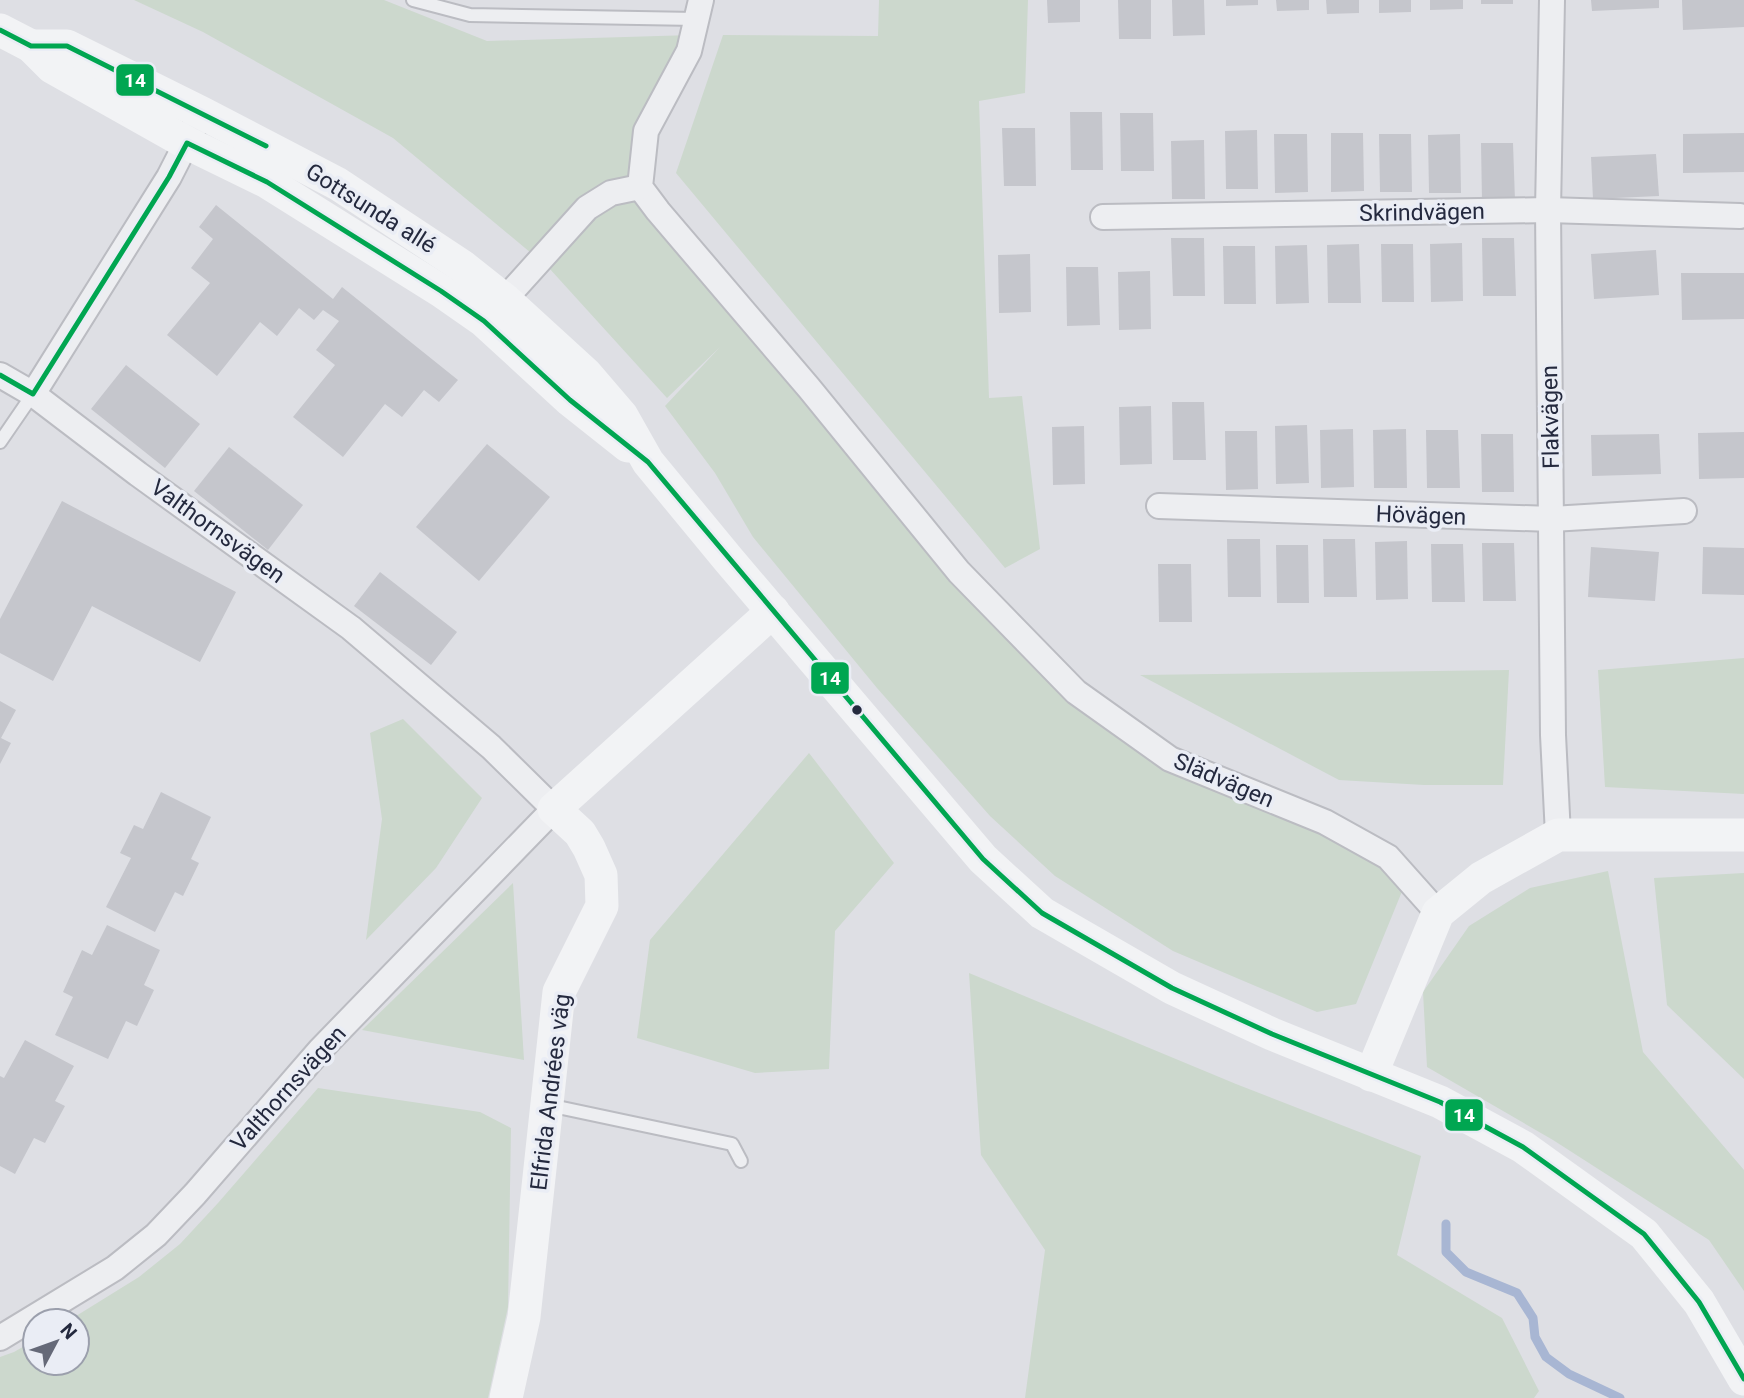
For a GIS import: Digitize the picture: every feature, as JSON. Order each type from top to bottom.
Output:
[{"type":"street","name":"Flakvägen","points":[[1552,0],[1548,209],[1553,735],[1558,835]]},
{"type":"street","points":[[494,310],[587,208],[611,193],[640,187],[646,131],[688,51],[698,10]]},
{"type":"street","name":"Gottsunda allé","points":[[0,30],[31,46],[52,67],[187,143],[267,182],[441,290],[494,310],[586,374],[622,416],[648,462],[773,611],[984,859],[1042,913],[1172,988],[1272,1034],[1440,1102],[1523,1147],[1644,1234],[1699,1302],[1744,1379]]},
{"type":"street","name":"Gottsunda allé","points":[[31,46],[67,46],[338,184],[462,266],[494,310]]},
{"type":"street","points":[[33,394],[169,177],[202,113]]},
{"type":"street","name":"Slädvägen","points":[[640,187],[959,572],[1076,692],[1170,759],[1325,822],[1388,857],[1438,913]]},
{"type":"street","name":"Skrindvägen","points":[[1103,216],[1548,209],[1740,216]]},
{"type":"street","name":"Valthornsvägen","points":[[0,375],[33,394],[138,474],[351,628],[491,747],[554,809]]},
{"type":"street","name":"Hövägen","points":[[1159,506],[1552,520],[1684,511]]},
{"type":"street","name":"Valthornsvägen","points":[[0,1338],[115,1268],[156,1235],[320,1050],[554,809],[773,611]]},
{"type":"street","name":"Elfrida Andrées väg","points":[[506,1398],[524,1317],[559,992],[602,905],[601,875],[589,848],[580,833],[554,809]]},
{"type":"street","points":[[1371,1075],[1438,913],[1480,878],[1558,835],[1744,835]]},
{"type":"lane","points":[[413,0],[470,15],[698,10]]},
{"type":"lane","points":[[0,442],[33,394]]},
{"type":"lane","points":[[548,1105],[732,1144],[741,1161]]},
{"type":"shaded area","points":[[134,0],[384,0],[487,41],[692,35],[646,131],[640,188],[1076,692],[1170,759],[1388,857],[1403,889],[1356,1004],[1317,1012],[1173,951],[1055,876],[990,816],[877,688],[753,537],[715,473],[665,406],[720,347],[667,398],[549,268],[393,138],[203,32]]},
{"type":"shaded area","points":[[879,0],[1028,0],[1025,93],[979,101],[989,398],[1022,396],[1040,549],[1005,568],[676,173],[723,35],[878,36]]},
{"type":"shaded area","points":[[1744,658],[1744,794],[1605,787],[1598,670]]},
{"type":"shaded area","points":[[1509,670],[1503,785],[1424,785],[1339,780],[1140,675]]},
{"type":"shaded area","points":[[403,719],[482,798],[436,868],[366,940],[382,819],[370,733]]},
{"type":"shaded area","points":[[809,753],[894,863],[835,931],[829,1069],[755,1073],[637,1038],[650,940]]},
{"type":"shaded area","points":[[1608,871],[1643,1052],[1744,1170],[1744,1291],[1709,1240],[1553,1140],[1427,1067],[1423,992],[1469,926],[1530,888]]},
{"type":"shaded area","points":[[1744,873],[1744,1079],[1667,1005],[1654,878]]},
{"type":"shaded area","points":[[513,883],[524,1060],[362,1030]]},
{"type":"shaded area","points":[[969,973],[1236,1084],[1421,1156],[1397,1255],[1502,1318],[1539,1391],[1534,1398],[1025,1398],[1045,1250],[981,1155]]},
{"type":"shaded area","points":[[318,1088],[480,1112],[511,1128],[508,1307],[488,1398],[0,1398],[0,1357],[21,1348],[21,1377],[91,1377],[91,1307],[139,1277],[180,1244]]},
{"type":"building","points":[[1047,0],[1080,0],[1080,22],[1048,23]]},
{"type":"building","points":[[1118,0],[1151,0],[1151,39],[1119,39]]},
{"type":"building","points":[[1172,0],[1204,0],[1205,35],[1173,36]]},
{"type":"building","points":[[1226,0],[1258,0],[1258,5],[1226,6]]},
{"type":"building","points":[[1276,0],[1309,0],[1309,10],[1277,11]]},
{"type":"building","points":[[1326,0],[1359,0],[1359,13],[1327,14]]},
{"type":"building","points":[[1379,0],[1411,0],[1411,12],[1379,13]]},
{"type":"building","points":[[1430,0],[1463,0],[1463,9],[1430,10]]},
{"type":"building","points":[[1481,0],[1513,0],[1513,4],[1481,4]]},
{"type":"building","points":[[1591,0],[1659,0],[1659,8],[1592,11]]},
{"type":"building","points":[[1682,0],[1744,0],[1744,27],[1683,30]]},
{"type":"building","points":[[1070,112],[1102,112],[1103,170],[1071,170]]},
{"type":"building","points":[[1120,113],[1153,113],[1154,171],[1121,171]]},
{"type":"building","points":[[1002,128],[1035,128],[1036,186],[1004,186]]},
{"type":"building","points":[[1257,130],[1258,189],[1226,189],[1225,131]]},
{"type":"building","points":[[1331,133],[1363,133],[1364,191],[1331,192]]},
{"type":"building","points":[[1744,133],[1744,172],[1683,173],[1683,134]]},
{"type":"building","points":[[1274,134],[1307,134],[1308,192],[1275,193]]},
{"type":"building","points":[[1379,134],[1411,134],[1412,192],[1380,192]]},
{"type":"building","points":[[1460,134],[1461,193],[1429,193],[1428,135]]},
{"type":"building","points":[[1204,140],[1205,199],[1172,199],[1171,141]]},
{"type":"building","points":[[1481,143],[1513,143],[1515,201],[1482,202]]},
{"type":"building","points":[[1656,154],[1659,196],[1593,199],[1591,157]]},
{"type":"building","points":[[216,205],[333,299],[342,287],[458,380],[439,402],[424,390],[402,417],[385,404],[343,457],[293,417],[335,365],[316,350],[339,321],[323,310],[314,320],[299,308],[277,336],[260,322],[217,376],[167,335],[210,283],[191,268],[213,239],[199,227]]},
{"type":"building","points":[[1171,238],[1204,238],[1205,296],[1173,296]]},
{"type":"building","points":[[1482,238],[1514,238],[1516,296],[1483,296]]},
{"type":"building","points":[[1462,243],[1463,301],[1431,302],[1430,244]]},
{"type":"building","points":[[1359,244],[1361,303],[1328,303],[1327,245]]},
{"type":"building","points":[[1381,244],[1413,244],[1414,302],[1382,302]]},
{"type":"building","points":[[1307,245],[1309,303],[1276,304],[1275,246]]},
{"type":"building","points":[[1223,246],[1255,246],[1256,304],[1224,304]]},
{"type":"building","points":[[1656,250],[1659,295],[1594,299],[1591,254]]},
{"type":"building","points":[[1030,254],[1031,312],[999,313],[998,255]]},
{"type":"building","points":[[1066,267],[1098,267],[1100,325],[1067,326]]},
{"type":"building","points":[[1150,271],[1151,329],[1119,330],[1118,272]]},
{"type":"building","points":[[1681,273],[1744,273],[1744,319],[1682,320]]},
{"type":"building","points":[[126,365],[200,424],[165,468],[91,409]]},
{"type":"building","points":[[1172,402],[1204,402],[1206,460],[1173,460]]},
{"type":"building","points":[[1151,406],[1152,464],[1120,465],[1119,407]]},
{"type":"building","points":[[1307,425],[1309,483],[1276,484],[1275,426]]},
{"type":"building","points":[[1084,426],[1085,484],[1053,485],[1052,427]]},
{"type":"building","points":[[1353,429],[1354,487],[1321,488],[1320,430]]},
{"type":"building","points":[[1406,429],[1407,488],[1374,488],[1373,430]]},
{"type":"building","points":[[1426,430],[1458,430],[1460,488],[1427,488]]},
{"type":"building","points":[[1225,431],[1257,431],[1258,489],[1226,490]]},
{"type":"building","points":[[1744,432],[1744,478],[1699,479],[1698,433]]},
{"type":"building","points":[[1481,434],[1513,434],[1514,492],[1482,492]]},
{"type":"building","points":[[1659,434],[1661,474],[1592,476],[1591,435]]},
{"type":"building","points":[[487,444],[550,497],[479,581],[416,527]]},
{"type":"building","points":[[229,447],[303,505],[268,550],[194,491]]},
{"type":"building","points":[[62,501],[236,592],[200,662],[92,606],[53,681],[0,653],[0,619]]},
{"type":"building","points":[[1227,539],[1260,539],[1261,597],[1228,597]]},
{"type":"building","points":[[1323,539],[1355,539],[1357,597],[1324,597]]},
{"type":"building","points":[[1407,541],[1408,599],[1376,600],[1375,542]]},
{"type":"building","points":[[1482,543],[1514,543],[1516,601],[1483,601]]},
{"type":"building","points":[[1431,544],[1463,544],[1465,602],[1432,602]]},
{"type":"building","points":[[1276,545],[1308,545],[1309,603],[1277,603]]},
{"type":"building","points":[[1591,547],[1659,552],[1655,601],[1588,597]]},
{"type":"building","points":[[1703,547],[1744,548],[1744,595],[1702,594]]},
{"type":"building","points":[[1158,564],[1191,564],[1192,622],[1159,622]]},
{"type":"building","points":[[380,572],[457,632],[431,665],[354,606]]},
{"type":"building","points":[[0,701],[16,710],[1,738],[11,743],[0,764]]},
{"type":"building","points":[[161,792],[211,817],[191,859],[199,863],[183,896],[175,892],[155,932],[106,907],[131,858],[120,853],[134,825],[143,829]]},
{"type":"building","points":[[107,925],[160,950],[144,985],[154,990],[137,1026],[126,1021],[108,1059],[55,1035],[73,997],[63,992],[82,950],[92,955]]},
{"type":"building","points":[[25,1040],[74,1066],[55,1101],[65,1106],[45,1143],[34,1138],[15,1174],[0,1166],[0,1076],[4,1078]]},
{"type":"waterway","points":[[1446,1224],[1446,1252],[1466,1272],[1517,1293],[1533,1318],[1535,1337],[1546,1357],[1569,1374],[1620,1398]]},
{"type":"transit line","name":"14","points":[[0,30],[31,46],[67,46],[266,146]]},
{"type":"transit line","name":"14","points":[[0,375],[33,394],[169,177],[187,143],[267,182],[484,321],[570,400],[648,462],[983,859],[1042,913],[1172,988],[1272,1034],[1440,1102],[1523,1147],[1644,1234],[1699,1302],[1744,1379]]}]
